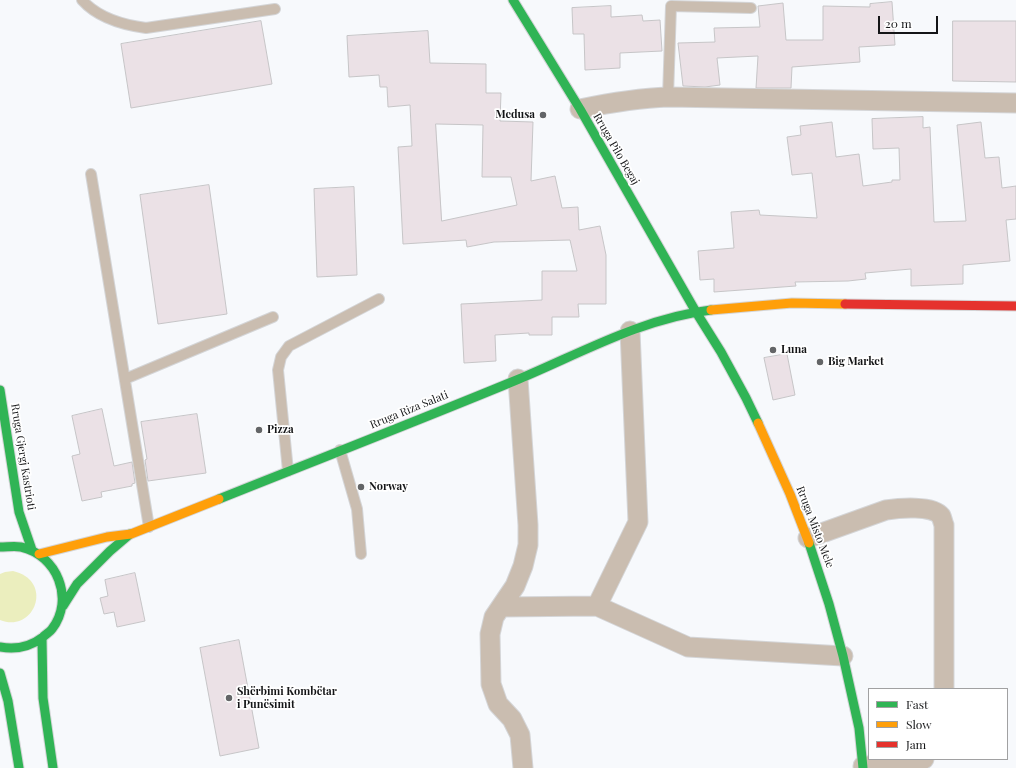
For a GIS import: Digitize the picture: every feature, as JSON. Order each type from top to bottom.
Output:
[{"type":"street","name":"Rruga Pilo Begaj","points":[[518,2],[696,312]]},
{"type":"street","points":[[580,109],[616,101],[668,97],[1016,103]]},
{"type":"street","name":"Rruga Riza Salati","points":[[131,534],[518,379],[630,331],[661,320],[696,312],[792,303],[1016,306]]},
{"type":"street","name":"Rruga Misto Mele","points":[[696,312],[721,352],[746,398],[790,494],[808,538],[829,604],[843,656],[859,728],[863,767]]},
{"type":"street","points":[[597,606],[638,522],[630,331]]},
{"type":"street","points":[[518,379],[528,525],[528,545],[523,566],[515,586],[494,617],[490,634],[491,684],[498,704],[512,719],[520,735],[523,768]]},
{"type":"street","name":"Rruga Gjergj Kastrioti","points":[[0,390],[19,512],[36,552]]},
{"type":"street","points":[[808,538],[858,519],[892,509],[932,509],[941,516],[944,525],[944,688]]},
{"type":"street","points":[[36,552],[107,537],[131,534]]},
{"type":"street","points":[[0,647],[16,649],[30,646],[42,639],[52,630],[59,619],[63,606],[77,584],[110,551],[131,534]]},
{"type":"street","points":[[0,547],[17,546],[36,552],[49,561],[61,582],[63,606]]},
{"type":"street","points":[[501,607],[597,606],[688,647],[843,656]]},
{"type":"street","points":[[42,639],[43,698],[53,768]]},
{"type":"street","points":[[0,673],[8,701],[19,768]]},
{"type":"street","points":[[863,767],[910,764],[921,760]]},
{"type":"lane","points":[[82,0],[87,6],[105,17],[127,26],[146,28],[275,9]]},
{"type":"lane","points":[[668,97],[671,6],[751,8]]},
{"type":"lane","points":[[91,174],[149,527]]},
{"type":"lane","points":[[288,471],[278,370],[281,357],[289,346],[379,299]]},
{"type":"lane","points":[[125,379],[273,317]]},
{"type":"lane","points":[[340,450],[357,509],[361,554]]},
{"type":"green space","points":[[13,571],[26,577],[33,585],[36,595],[35,604],[30,613],[22,620],[12,622],[0,620],[0,574]]},
{"type":"building","points":[[892,2],[895,45],[859,47],[860,62],[792,67],[791,88],[756,88],[758,56],[717,58],[720,85],[705,87],[683,86],[678,43],[715,42],[714,28],[760,27],[758,6],[783,3],[786,40],[823,40],[823,6],[870,7],[870,4]]},
{"type":"building","points":[[611,6],[611,17],[642,15],[643,21],[660,20],[662,51],[620,53],[620,68],[585,70],[584,34],[573,34],[572,8]]},
{"type":"building","points":[[261,21],[272,84],[131,108],[121,44]]},
{"type":"building","points":[[953,21],[1016,21],[1016,82],[953,81]]},
{"type":"building","points":[[428,31],[430,63],[486,64],[486,93],[501,93],[500,121],[533,122],[531,181],[555,176],[562,208],[578,207],[579,230],[600,226],[606,255],[606,304],[578,304],[579,317],[552,317],[552,335],[529,335],[529,333],[495,335],[496,361],[464,363],[461,304],[542,300],[542,271],[577,271],[570,240],[494,242],[467,247],[466,240],[403,244],[398,147],[412,146],[410,105],[388,107],[387,87],[380,87],[379,75],[349,77],[347,36]],"holes":[[[436,124],[483,125],[482,177],[511,177],[517,205],[442,221]]]},
{"type":"building","points":[[923,117],[923,128],[930,127],[934,222],[966,221],[957,125],[981,122],[985,158],[999,157],[1002,188],[1016,186],[1016,219],[1006,220],[1010,261],[963,265],[963,284],[911,286],[911,269],[865,273],[866,279],[848,281],[795,282],[796,286],[714,292],[714,279],[700,280],[698,251],[734,248],[731,212],[759,210],[760,215],[817,218],[812,173],[792,175],[787,137],[801,135],[800,126],[832,122],[836,157],[859,154],[863,186],[892,182],[892,180],[900,180],[899,148],[873,149],[872,119]]},
{"type":"building","points":[[209,185],[227,314],[158,324],[140,195]]},
{"type":"building","points":[[354,187],[357,275],[317,277],[314,189]]},
{"type":"building","points":[[787,354],[795,395],[773,400],[764,358]]},
{"type":"building","points":[[102,409],[114,466],[132,462],[135,483],[132,484],[132,486],[101,492],[102,497],[82,501],[72,456],[80,454],[72,416]]},
{"type":"building","points":[[197,414],[206,473],[148,481],[145,460],[147,459],[141,422]]},
{"type":"building","points":[[135,573],[145,621],[117,627],[114,612],[104,614],[100,598],[108,596],[105,580]]},
{"type":"building","name":"Shërbimi Kombëtar i Punësimit","points":[[239,640],[259,748],[220,756],[200,648]]},
{"type":"traffic: fast","points":[[513,0],[580,109],[696,312],[721,352],[758,423]]},
{"type":"traffic: fast","points":[[219,499],[519,379],[637,328],[661,320],[711,310]]},
{"type":"traffic: fast","points":[[0,390],[19,512],[32,550]]},
{"type":"traffic: fast","points":[[63,606],[77,584],[110,551],[130,534]]},
{"type":"traffic: fast","points":[[809,543],[829,604],[843,656],[859,728],[863,768]]},
{"type":"traffic: fast","points":[[0,547],[21,547],[34,552],[44,559],[53,569],[59,580],[62,592],[62,605],[59,617],[49,632],[33,643],[23,647],[0,647]]},
{"type":"traffic: fast","points":[[42,639],[43,698],[53,768]]},
{"type":"traffic: fast","points":[[0,673],[8,701],[19,768]]},
{"type":"traffic: slow","points":[[711,310],[792,303],[845,304]]},
{"type":"traffic: slow","points":[[758,423],[790,494],[809,543]]},
{"type":"traffic: slow","points":[[39,554],[107,537],[131,534],[219,499]]},
{"type":"traffic: jam","points":[[845,304],[1016,306]]},
{"type":"place","name":"Medusa","points":[[543,115]]},
{"type":"place","name":"Luna","points":[[773,350]]},
{"type":"place","name":"Big Market","points":[[820,362]]},
{"type":"place","name":"Pizza","points":[[259,430]]},
{"type":"place","name":"Norway","points":[[361,487]]},
{"type":"place","name":"Shërbimi Kombëtar i Punësimit","points":[[229,698]]}]
